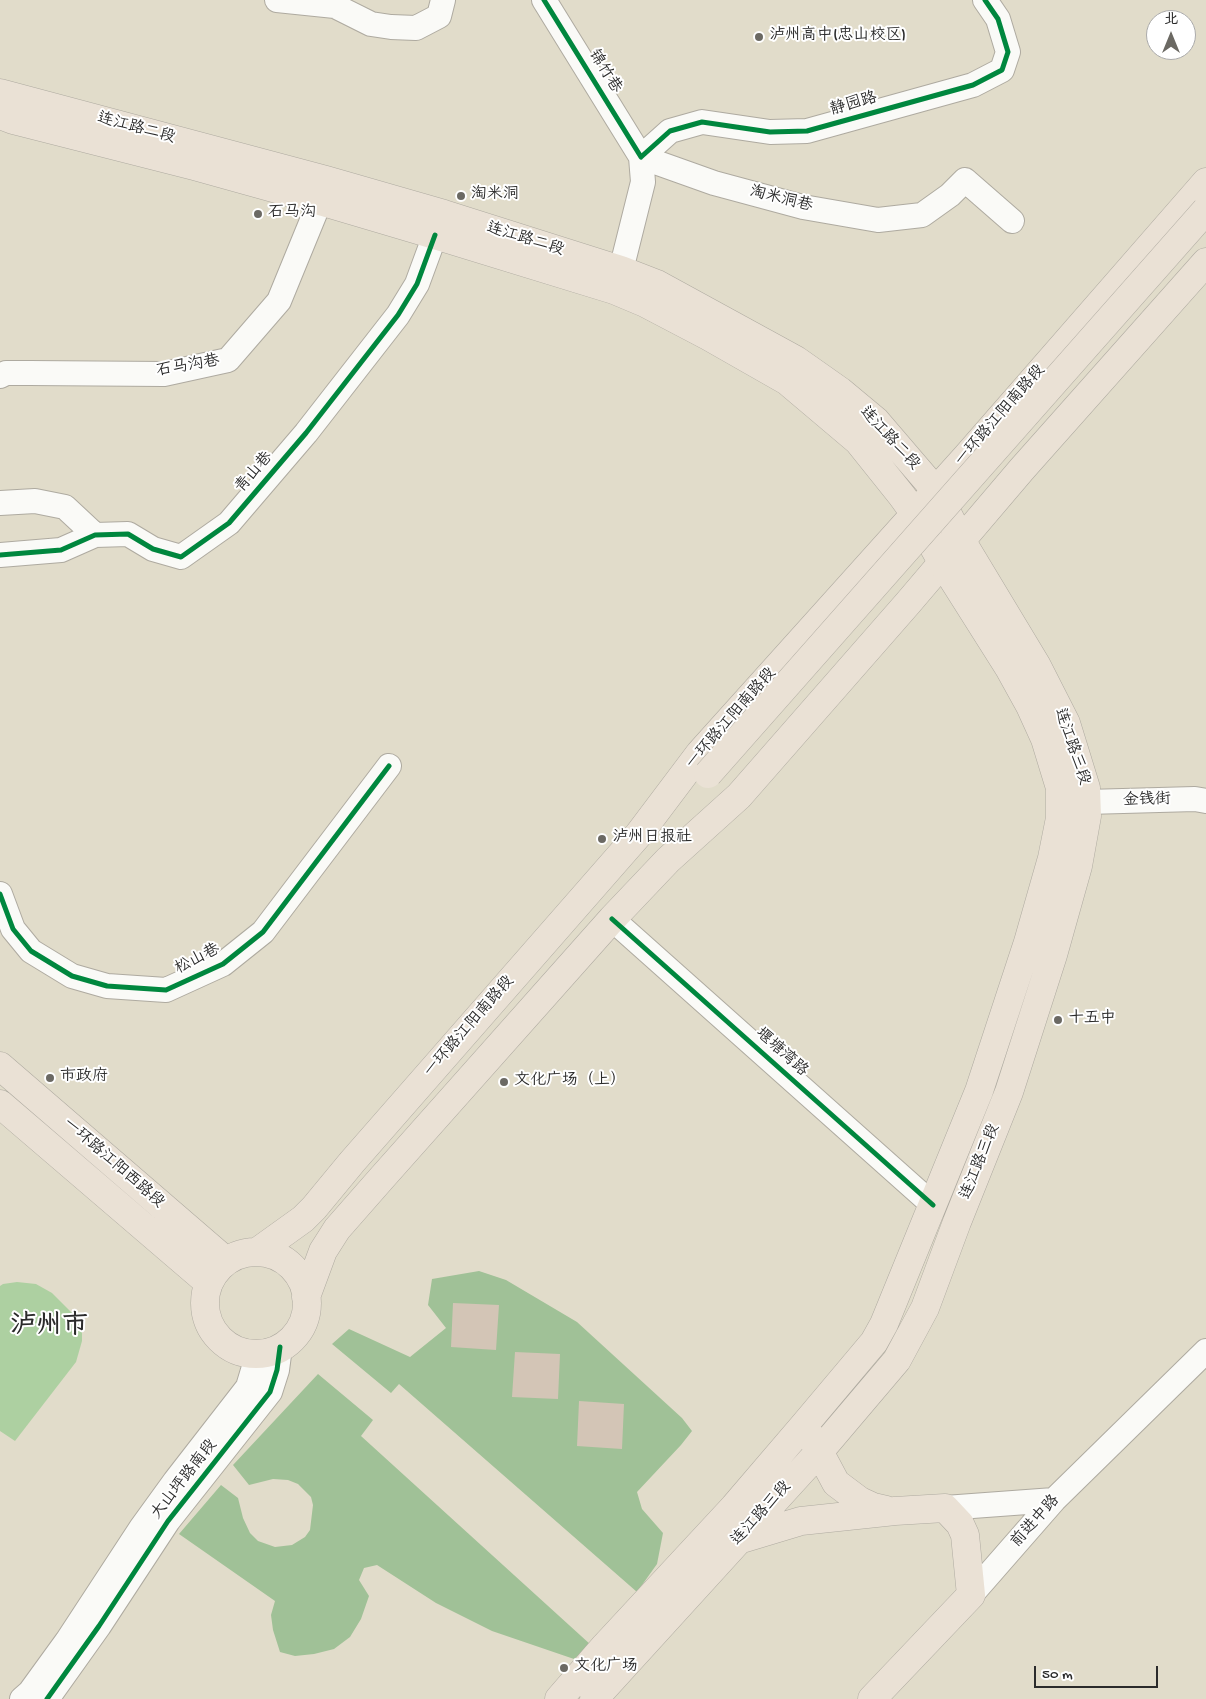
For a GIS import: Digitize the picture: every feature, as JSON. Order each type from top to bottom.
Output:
[{"type":"main road","name":"连江路二段","points":[[0,93],[323,190],[436,234],[614,290],[630,297],[708,336],[787,380],[858,441],[915,514],[942,562]]},
{"type":"main road","name":"连江路二段","points":[[0,115],[13,120],[194,166],[435,212],[621,270],[657,284],[796,360],[840,391],[876,421],[936,491],[961,540]]},
{"type":"main road","name":"一环路江阳南路段","points":[[257,1252],[303,1219],[314,1208],[639,834],[700,753],[936,491],[1206,182]]},
{"type":"main road","points":[[668,860],[714,781],[1206,210]]},
{"type":"main road","points":[[639,834],[714,781],[1206,234]]},
{"type":"main road","name":"一环路江阳南路段","points":[[306,1297],[323,1251],[337,1229],[612,919],[668,860],[739,796],[1045,443],[1206,262]]},
{"type":"main road","points":[[1004,413],[1003,432],[1008,441],[1025,450],[1036,448],[1045,443]]},
{"type":"main road","name":"连江路三段","points":[[594,1699],[819,1452],[897,1360],[925,1308],[1009,1092],[1053,955],[1078,866],[1088,816],[1086,788],[1079,760],[1054,696],[1022,639],[961,540]]},
{"type":"main road","name":"连江路三段","points":[[559,1699],[605,1646],[734,1507],[877,1336],[884,1324],[979,1091],[1028,942],[1052,858],[1060,818],[1060,788],[1045,740],[1030,706],[1009,668],[942,562]]},
{"type":"main road","points":[[858,576],[872,573],[881,574],[894,580],[904,596],[904,607]]},
{"type":"main road","name":"一环路江阳西路段","points":[[0,1066],[226,1261]]},
{"type":"main road","name":"一环路江阳西路段","points":[[0,1104],[209,1283]]},
{"type":"main road","points":[[257,1252],[272,1254],[295,1270],[303,1283],[306,1309],[301,1326],[290,1340],[268,1350],[241,1351],[228,1345],[217,1336],[209,1324],[205,1310],[205,1296],[209,1283],[216,1271],[226,1261],[241,1254],[257,1252]]},
{"type":"main road","points":[[805,1424],[836,1484],[860,1501],[873,1507],[895,1512]]},
{"type":"main road","points":[[737,1540],[801,1520],[945,1508],[960,1524],[965,1534],[970,1595]]},
{"type":"main road","name":"前进中路","points":[[872,1699],[970,1595]]},
{"type":"street","points":[[277,0],[335,6],[371,24],[416,28],[439,16],[443,0]]},
{"type":"street","name":"锦竹巷","points":[[544,0],[641,157]]},
{"type":"street","name":"静园路","points":[[641,157],[670,131],[702,122],[770,132],[807,131],[973,85],[1002,70],[1008,52],[998,18],[985,0]]},
{"type":"street","points":[[621,270],[644,182],[641,157]]},
{"type":"street","name":"淘米洞巷","points":[[641,157],[732,188],[803,206],[878,220],[922,215],[950,195],[964,180],[1012,221]]},
{"type":"street","name":"石马沟巷","points":[[0,376],[6,373],[29,372],[164,374],[228,360],[279,301],[323,190]]},
{"type":"street","name":"青山巷","points":[[0,555],[61,550],[95,535],[128,534],[153,549],[181,557],[229,523],[306,433],[398,316],[417,284],[436,234]]},
{"type":"street","points":[[0,503],[35,501],[65,507],[95,535]]},
{"type":"street","name":"松山巷","points":[[0,894],[12,929],[31,951],[72,976],[108,986],[166,990],[223,964],[262,932],[389,766]]},
{"type":"street","name":"金钱街","points":[[1087,802],[1206,800]]},
{"type":"street","name":"堰塘湾路","points":[[612,919],[933,1206]]},
{"type":"street","name":"大山坪路南段","points":[[22,1699],[30,1692],[67,1641],[152,1512],[248,1387],[254,1366],[268,1350],[277,1370],[270,1392],[168,1520],[99,1626],[47,1699]]},
{"type":"street","name":"前进中路","points":[[970,1595],[1054,1500],[1206,1351]]},
{"type":"street","points":[[945,1508],[1054,1500]]},
{"type":"green space","points":[[479,1271],[506,1280],[577,1322],[682,1418],[692,1431],[637,1492],[642,1509],[663,1533],[657,1564],[637,1592],[399,1384],[391,1393],[332,1344],[349,1329],[410,1357],[446,1328],[428,1305],[432,1279]]},
{"type":"green space","points":[[17,1282],[36,1284],[52,1293],[75,1316],[82,1333],[82,1341],[76,1362],[15,1441],[0,1431],[0,1286]]},
{"type":"green space","points":[[318,1374],[373,1420],[361,1436],[591,1645],[574,1659],[492,1631],[436,1603],[377,1565],[364,1568],[359,1580],[369,1596],[361,1619],[350,1637],[334,1649],[314,1654],[295,1656],[280,1652],[273,1630],[271,1615],[275,1601],[179,1534],[221,1485],[238,1498],[243,1518],[250,1533],[258,1541],[275,1547],[292,1545],[305,1537],[310,1530],[313,1505],[311,1497],[298,1484],[288,1480],[273,1479],[249,1485],[233,1465]]},
{"type":"building","points":[[453,1303],[499,1305],[496,1350],[451,1347]]},
{"type":"building","points":[[515,1352],[560,1354],[558,1399],[512,1397]]},
{"type":"building","points":[[579,1401],[624,1404],[622,1449],[577,1446]]},
{"type":"cycle path","points":[[544,0],[641,157],[670,131],[702,122],[770,132],[807,131],[973,85],[1002,70],[1008,52],[998,19],[985,0]]},
{"type":"cycle path","points":[[0,555],[61,550],[95,535],[128,534],[153,549],[181,557],[229,523],[306,433],[398,315],[417,284],[435,235]]},
{"type":"cycle path","points":[[0,894],[13,929],[31,951],[72,976],[107,986],[166,990],[223,964],[263,932],[389,766]]},
{"type":"cycle path","points":[[612,919],[933,1205]]},
{"type":"cycle path","points":[[47,1699],[99,1626],[168,1521],[270,1392],[277,1370],[280,1347]]},
{"type":"place","name":"泸州高中(忠山校区)","points":[[759,37]]},
{"type":"place","name":"淘米洞","points":[[461,196]]},
{"type":"place","name":"石马沟","points":[[258,214]]},
{"type":"place","name":"泸州日报社","points":[[602,839]]},
{"type":"place","name":"十五中","points":[[1058,1020]]},
{"type":"place","name":"市政府","points":[[50,1078]]},
{"type":"place","name":"文化广场（上）","points":[[504,1082]]},
{"type":"place","name":"文化广场","points":[[564,1668]]},
{"type":"district","name":"泸州市","points":[[49,1328]]}]
